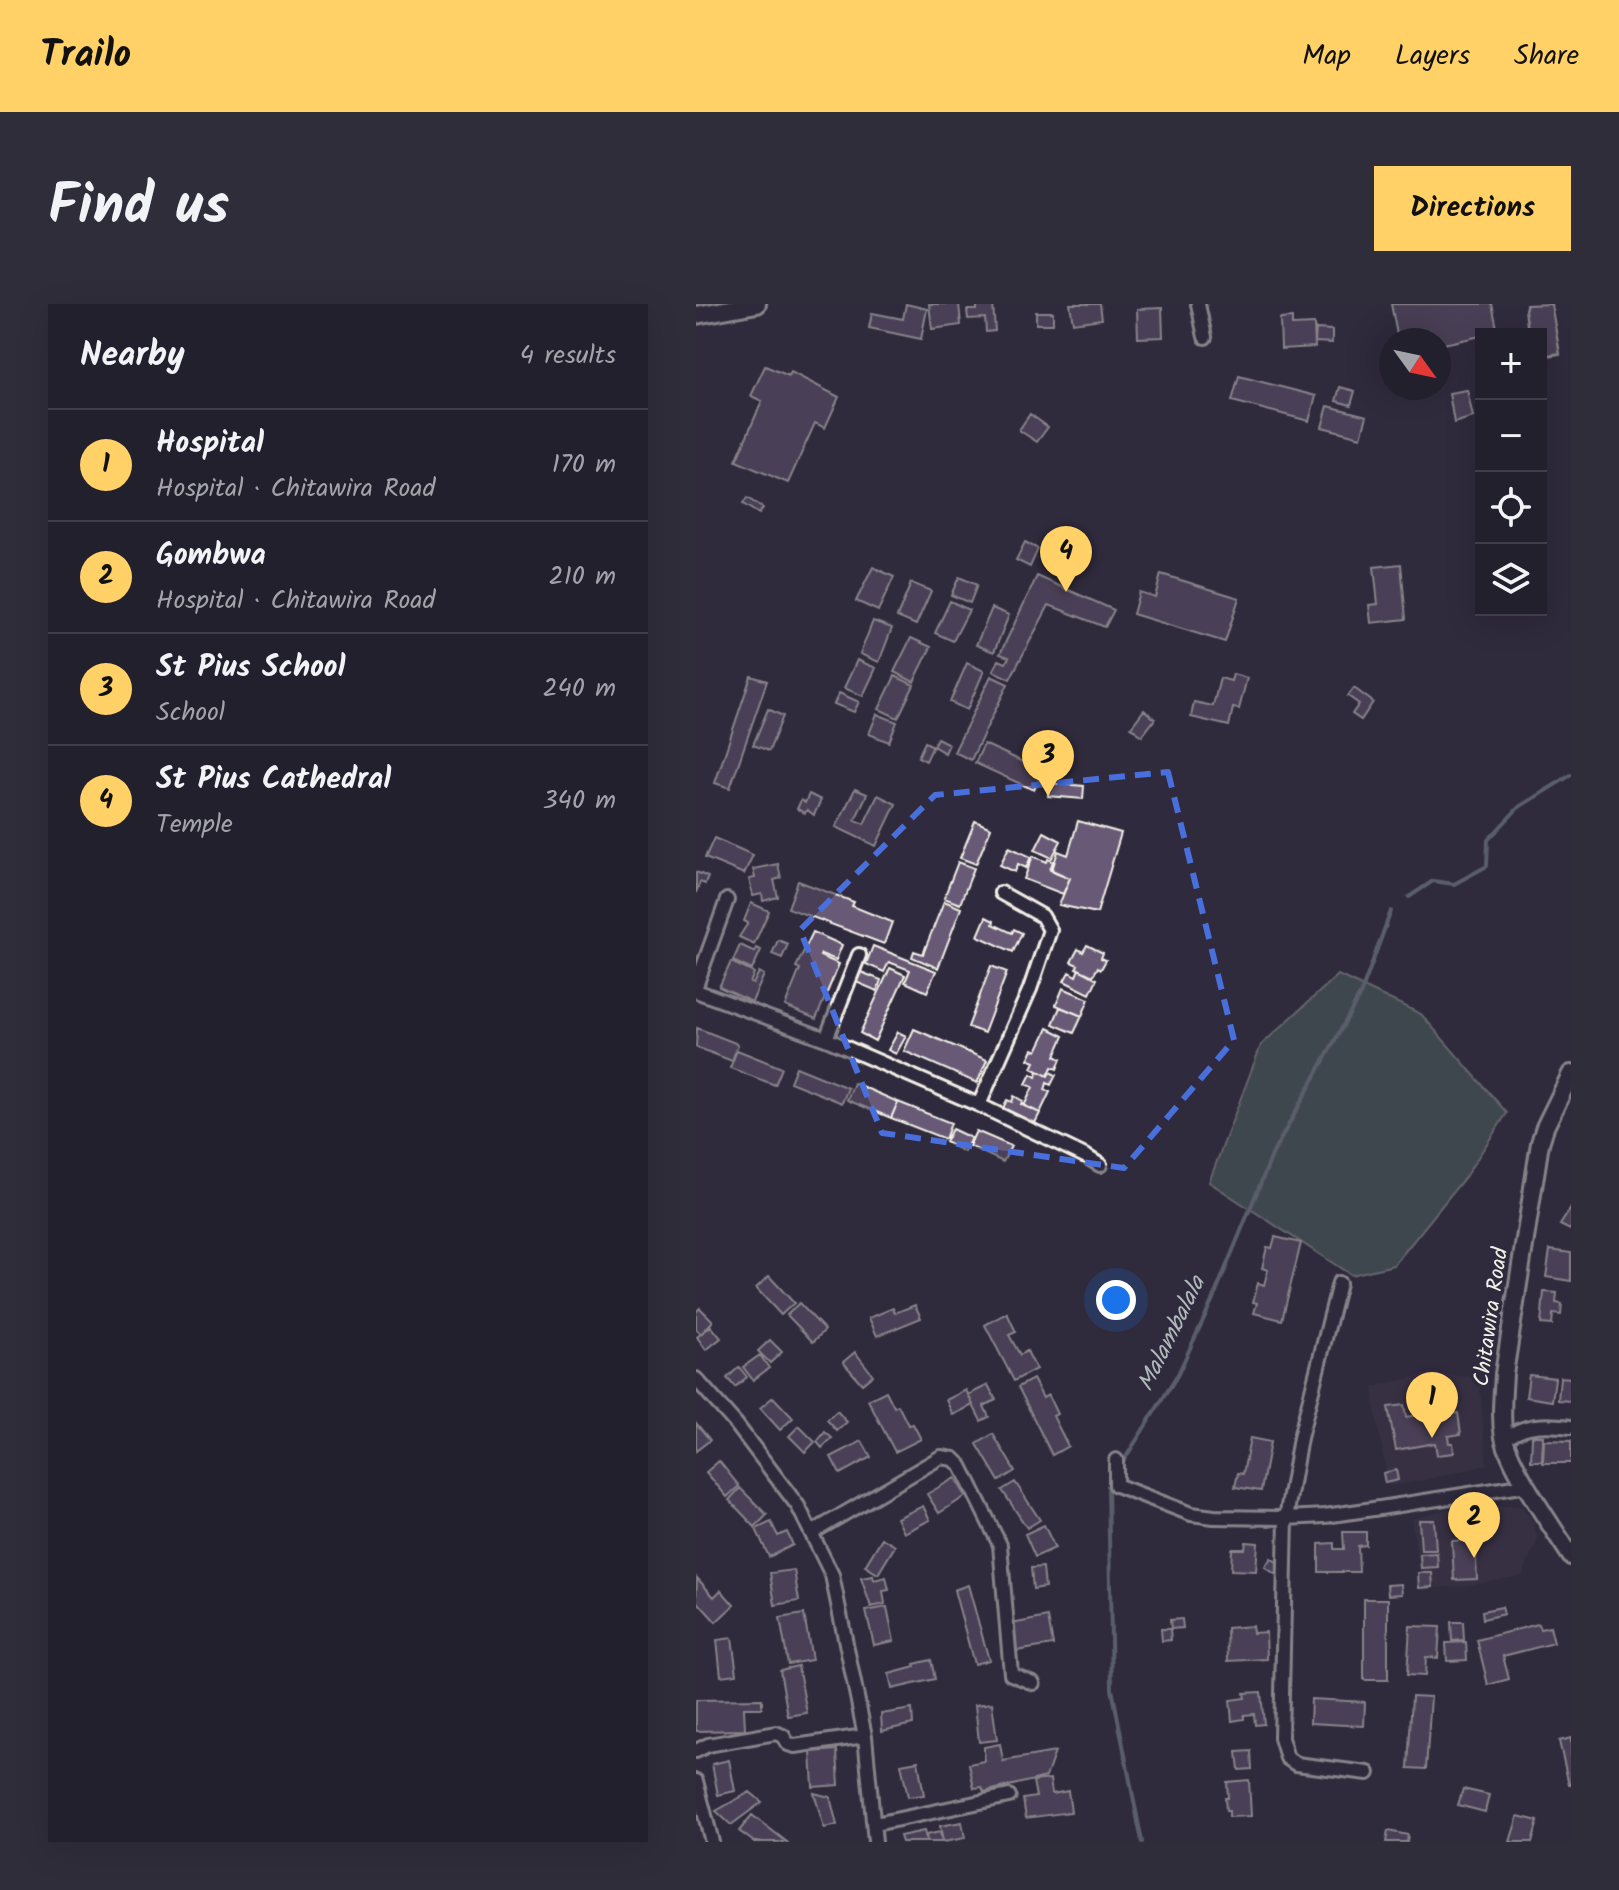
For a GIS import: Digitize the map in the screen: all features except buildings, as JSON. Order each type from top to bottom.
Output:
[{"type":"street","points":[[696,315],[757,304]]},
{"type":"street","points":[[1198,304],[1205,337]]},
{"type":"street","points":[[979,1105],[1030,989],[1050,930],[1042,916],[1001,893]]},
{"type":"street","points":[[727,900],[696,988],[826,1039],[979,1105],[1100,1165]]},
{"type":"street","points":[[826,1039],[859,955]]},
{"type":"street","name":"Chitawira Road","points":[[1571,1074],[1545,1127],[1536,1163],[1504,1374],[1502,1409],[1505,1439],[1527,1485],[1571,1556]]},
{"type":"street","points":[[1339,1283],[1300,1438],[1286,1518],[1281,1738],[1287,1758],[1296,1764],[1368,1773]]},
{"type":"street","points":[[696,1379],[744,1434],[798,1506],[832,1575],[865,1736],[875,1842]]},
{"type":"street","points":[[1505,1439],[1526,1427],[1551,1424],[1571,1427]]},
{"type":"street","points":[[813,1532],[941,1457],[954,1459],[961,1466],[1000,1545],[1011,1674],[1033,1683]]},
{"type":"street","points":[[1116,1460],[1116,1485],[1191,1514],[1214,1517],[1286,1518],[1339,1514],[1527,1485]]},
{"type":"street","points":[[696,1751],[708,1745],[776,1733],[795,1746],[865,1736]]},
{"type":"street","points":[[696,1781],[712,1842]]},
{"type":"street","points":[[875,1824],[1009,1796]]},
{"type":"highlighted area","points":[[1168,772],[1234,1040],[1124,1168],[882,1133],[800,930],[935,795]]},
{"type":"shaded area","points":[[1431,1373],[1479,1378],[1487,1465],[1389,1486],[1373,1387]]},
{"type":"shaded area","points":[[1463,1505],[1521,1506],[1533,1521],[1538,1540],[1522,1576],[1423,1589],[1411,1519]]},
{"type":"green space","points":[[1338,975],[1421,1014],[1507,1113],[1465,1177],[1394,1265],[1351,1275],[1209,1182],[1261,1045]]},
{"type":"waterway","name":"Malambalala","points":[[1409,897],[1433,881],[1454,884],[1487,866],[1488,840],[1519,807],[1571,775]]},
{"type":"waterway","name":"Malambalala","points":[[1119,1468],[1177,1376],[1213,1299],[1273,1153],[1361,993],[1391,911]]},
{"type":"waterway","name":"Malambalala","points":[[1112,1479],[1108,1486],[1112,1689],[1142,1842]]},
{"type":"place","name":"St Pius Cathedral","points":[[1066,592]]},
{"type":"place","name":"St Pius School","points":[[1048,796]]},
{"type":"place","name":"Hospital","points":[[1432,1438]]},
{"type":"place","name":"Gombwa","points":[[1474,1558]]}]
